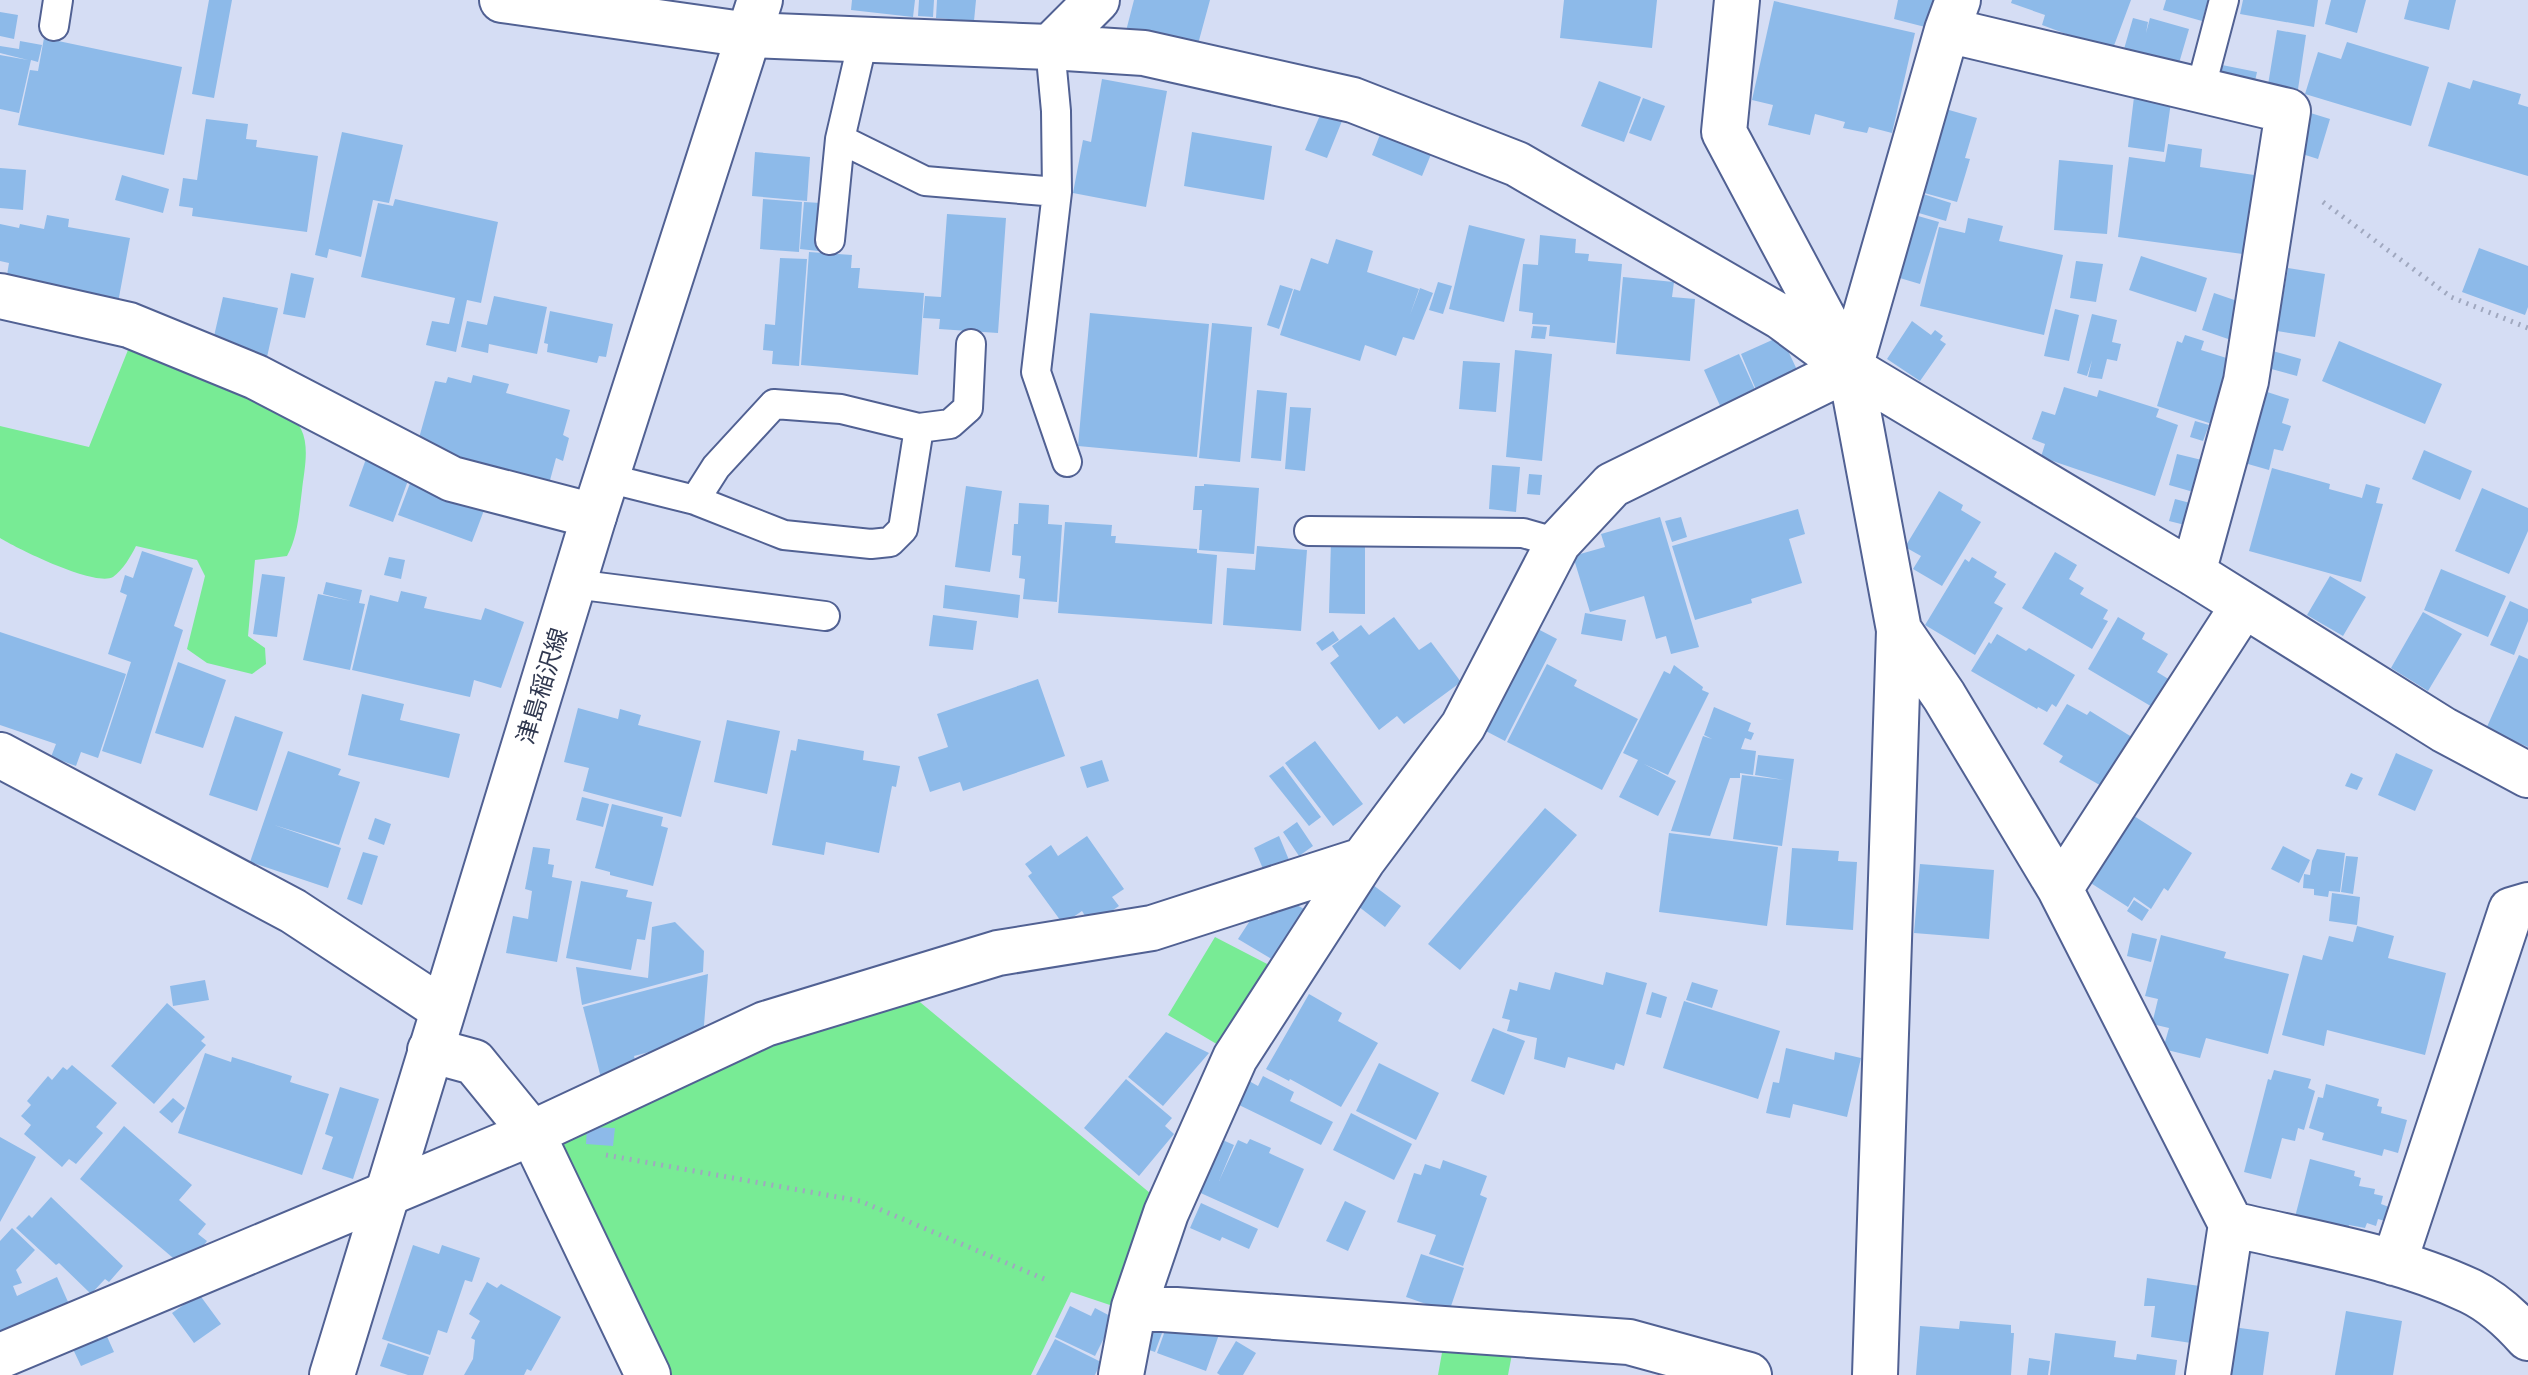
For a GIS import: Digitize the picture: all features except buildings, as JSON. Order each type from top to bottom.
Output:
[{"type":"street","points":[[502,0],[754,18],[863,40],[1144,53],[1353,100],[1517,164],[1781,317],[1850,368],[2193,573],[2444,730],[2528,775]]},
{"type":"street","points":[[1050,47],[1097,0]]},
{"type":"street","points":[[1737,0],[1724,132],[1850,368],[1899,630],[1875,1375]]},
{"type":"street","points":[[1121,1375],[1134,1307],[1166,1213],[1235,1058],[1363,860],[1463,726],[1558,543],[1612,485],[1850,368],[1953,15],[2200,91],[2288,111],[2246,381],[2193,573]]},
{"type":"street","name":"津島稲沢線","points":[[332,1375],[600,497],[754,18]]},
{"type":"street","points":[[0,296],[129,325],[256,377],[452,479],[600,497]]},
{"type":"street","points":[[2060,889],[2243,606]]},
{"type":"street","points":[[1899,630],[1944,696],[2060,889],[2231,1224],[2208,1375]]},
{"type":"street","points":[[0,755],[293,911],[474,1062],[534,1138],[648,1375]]},
{"type":"street","points":[[0,1356],[388,1193],[534,1138],[765,1024],[998,953],[1152,928],[1363,860]]},
{"type":"street","points":[[2394,1263],[2511,910],[2528,905]]},
{"type":"street","points":[[2231,1224],[2394,1263],[2473,1292],[2528,1338]]},
{"type":"street","points":[[1134,1307],[1629,1342],[1749,1375]]},
{"type":"lane","points":[[2200,91],[2224,0]]},
{"type":"lane","points":[[830,240],[840,139],[863,40]]},
{"type":"lane","points":[[1050,47],[1056,111],[1057,192],[1036,372],[1067,462]]},
{"type":"lane","points":[[840,139],[925,181],[1057,192]]},
{"type":"lane","points":[[695,500],[716,467],[774,404],[841,409],[919,428],[950,424],[968,408],[971,344]]},
{"type":"lane","points":[[600,497],[695,500],[784,535],[871,544],[890,542],[903,529],[919,428]]},
{"type":"lane","points":[[1309,531],[1523,533],[1558,543]]},
{"type":"lane","points":[[574,584],[825,616]]},
{"type":"path","points":[[2277,181],[2299,184],[2451,297],[2528,328]]},
{"type":"path","points":[[534,1138],[860,1201],[1049,1281]]},
{"type":"green space","points":[[128,350],[249,395],[291,418],[304,436],[305,467],[298,524],[291,548],[287,556],[255,560],[248,636],[265,648],[266,664],[252,674],[207,663],[187,649],[205,576],[197,560],[136,546],[120,571],[104,579],[56,565],[0,538],[0,426],[89,447]]},
{"type":"green space","points":[[1215,937],[1275,968],[1225,1049],[1168,1015]]},
{"type":"green space","points":[[909,993],[1156,1198],[1119,1308],[1071,1292],[1031,1375],[663,1375],[553,1136],[784,1028]]},
{"type":"green space","points":[[1443,1347],[1512,1354],[1508,1375],[1438,1375]]}]
